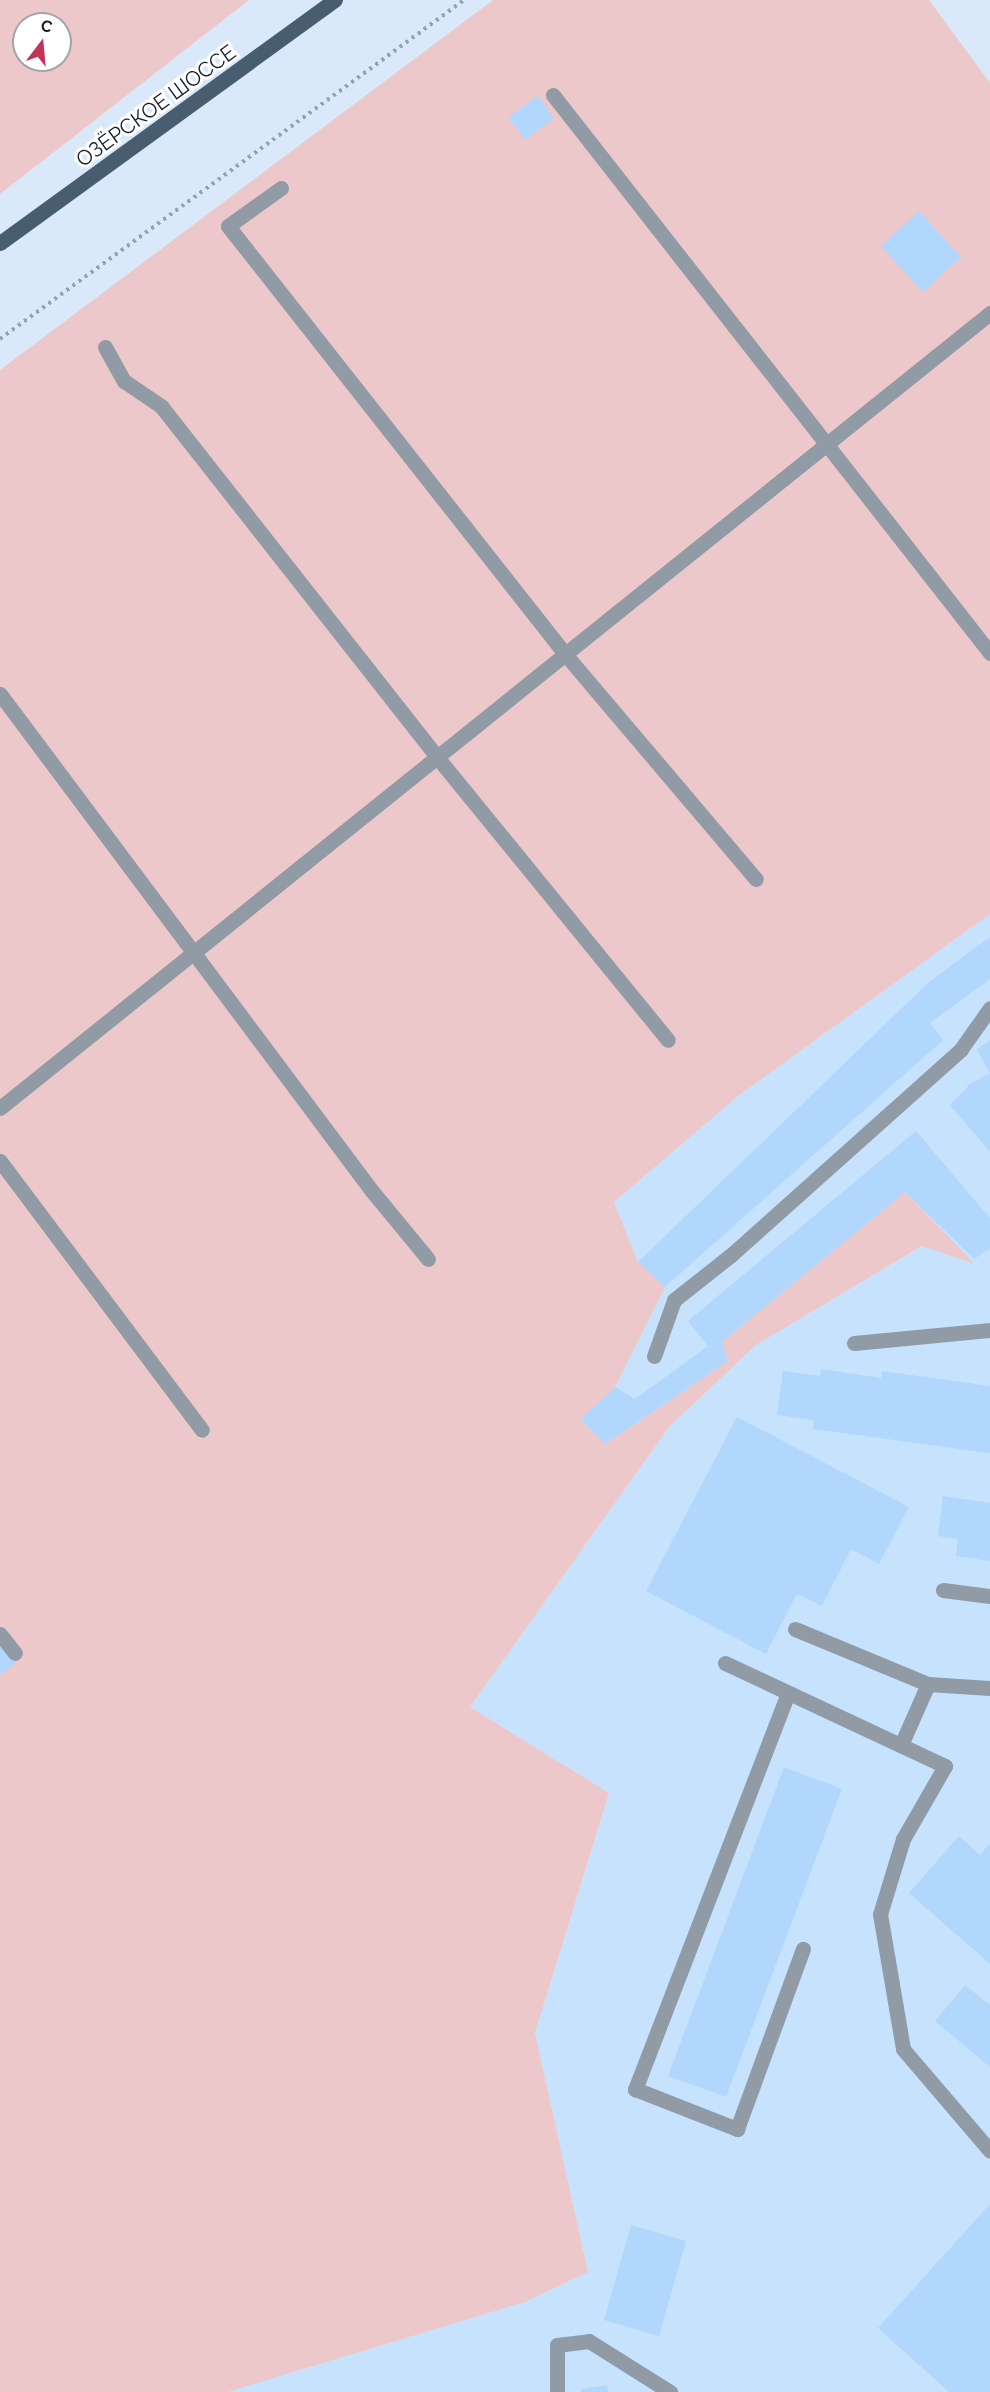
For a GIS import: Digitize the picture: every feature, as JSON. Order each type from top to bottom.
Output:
[{"type":"main road","name":"ОЗЁРСКОЕ ШОССЕ","points":[[0,243],[335,0]]},
{"type":"street","points":[[553,95],[990,653]]},
{"type":"street","points":[[281,188],[228,226],[565,654],[756,879]]},
{"type":"street","points":[[0,1108],[990,313]]},
{"type":"street","points":[[105,347],[124,381],[161,406],[436,757],[668,1041]]},
{"type":"street","points":[[0,694],[428,1259]]},
{"type":"street","points":[[654,1356],[674,1300],[731,1256],[961,1049],[990,1008]]},
{"type":"street","points":[[0,1161],[202,1430]]},
{"type":"street","points":[[854,1343],[990,1330]]},
{"type":"street","points":[[943,1590],[990,1596]]},
{"type":"street","points":[[795,1629],[928,1684],[990,1688]]},
{"type":"street","points":[[0,1634],[15,1653]]},
{"type":"street","points":[[725,1663],[945,1766],[903,1839],[880,1914],[903,2049],[990,2151]]},
{"type":"street","points":[[901,1745],[928,1684]]},
{"type":"street","points":[[788,1693],[635,2089],[737,2129],[803,1949]]},
{"type":"street","points":[[557,2392],[557,2345],[589,2341],[670,2392]]},
{"type":"path","points":[[0,339],[464,0]]},
{"type":"shaded area","points":[[0,0],[249,0],[0,194]]},
{"type":"shaded area","points":[[493,0],[929,0],[990,83],[990,914],[738,1096],[614,1202],[638,1262],[665,1287],[615,1387],[581,1419],[605,1444],[728,1361],[722,1342],[905,1192],[975,1264],[922,1246],[756,1345],[669,1427],[470,1707],[609,1793],[535,2033],[588,2272],[525,2302],[228,2392],[0,2392],[0,370]]},
{"type":"shaded area","points":[[990,914],[990,2392],[228,2392],[525,2302],[588,2272],[535,2033],[609,1793],[470,1707],[669,1427],[756,1345],[923,1246],[975,1264],[906,1193],[728,1361],[605,1444],[581,1419],[615,1387],[638,1262],[614,1202],[738,1096]]},
{"type":"building","points":[[538,96],[554,118],[525,140],[508,117]]},
{"type":"building","points":[[919,211],[961,257],[923,292],[881,246]]},
{"type":"building","points":[[990,937],[990,979],[930,1023],[943,1040],[665,1287],[638,1262],[929,982]]},
{"type":"building","points":[[990,1040],[990,1073],[977,1050]]},
{"type":"building","points":[[990,1073],[990,1152],[950,1105],[970,1084]]},
{"type":"building","points":[[916,1131],[990,1218],[990,1248],[974,1259],[905,1192],[722,1342],[728,1361],[605,1444],[581,1419],[615,1387],[635,1399],[708,1346],[688,1321]]},
{"type":"building","points":[[821,1369],[881,1378],[882,1371],[990,1386],[990,1453],[813,1429],[814,1420],[777,1415],[783,1371],[820,1376]]},
{"type":"building","points":[[737,1417],[909,1507],[879,1564],[851,1549],[822,1606],[797,1594],[766,1654],[646,1591]]},
{"type":"building","points":[[943,1496],[990,1503],[990,1561],[956,1556],[958,1539],[938,1536]]},
{"type":"building","points":[[0,1641],[16,1663],[0,1675]]},
{"type":"building","points":[[784,1767],[842,1789],[726,2097],[668,2076]]},
{"type":"building","points":[[959,1836],[980,1855],[990,1843],[990,1964],[909,1893]]},
{"type":"building","points":[[965,1985],[990,2005],[990,2067],[935,2021]]},
{"type":"building","points":[[990,2204],[990,2392],[949,2392],[878,2328]]},
{"type":"building","points":[[631,2225],[686,2241],[659,2336],[604,2320]]},
{"type":"building","points":[[607,2385],[608,2392],[581,2392],[581,2389]]}]
